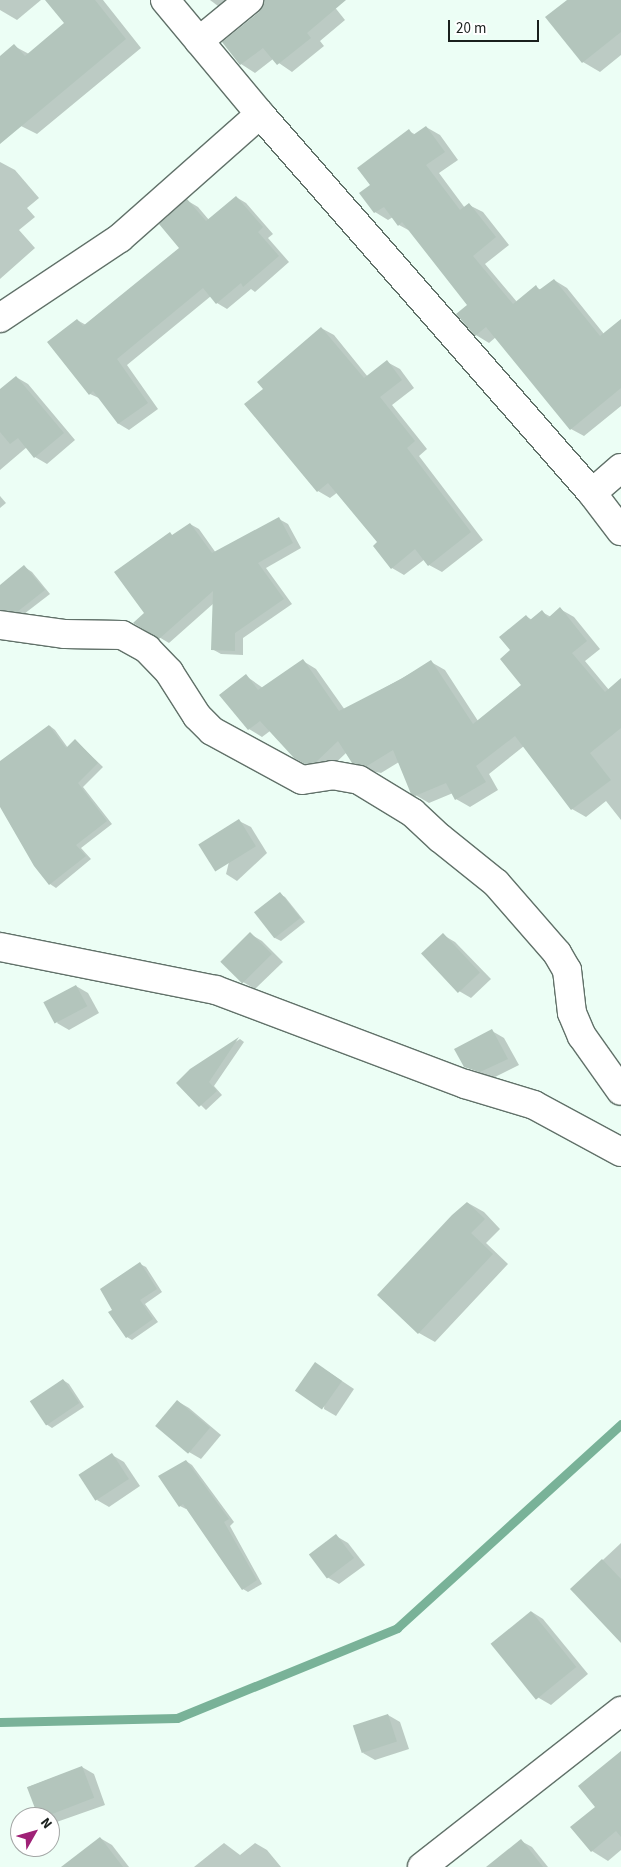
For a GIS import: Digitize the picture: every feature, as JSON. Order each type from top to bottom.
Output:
[{"type":"street","points":[[165,0],[260,114],[592,492],[621,531]]},
{"type":"street","points":[[199,41],[249,0]]},
{"type":"street","points":[[0,318],[120,238],[260,114]]},
{"type":"street","points":[[592,492],[621,468]]},
{"type":"street","points":[[0,625],[65,634],[122,635],[147,649],[169,672],[197,716],[212,730],[302,780],[332,774],[359,780],[413,813],[440,838],[496,883],[557,953],[567,970],[572,1012],[582,1036],[621,1091]]},
{"type":"street","points":[[0,947],[216,990],[487,1092],[534,1105],[618,1143]]},
{"type":"street","points":[[422,1867],[621,1710]]},
{"type":"building","points":[[45,0],[95,0],[126,39],[0,144],[0,56],[14,44],[25,56],[64,23]]},
{"type":"building","points":[[264,0],[346,0],[307,33],[311,38],[277,65],[263,48],[240,65],[222,42],[259,12]]},
{"type":"building","points":[[567,0],[621,0],[621,32],[582,63],[545,17]]},
{"type":"building","points":[[426,126],[445,152],[426,165],[460,210],[469,203],[496,237],[473,256],[513,304],[536,285],[539,290],[554,279],[600,336],[621,319],[621,388],[570,430],[486,327],[475,336],[456,314],[467,305],[402,222],[398,226],[384,207],[374,213],[359,193],[370,185],[357,168],[409,129],[413,135]]},
{"type":"building","points":[[236,196],[263,227],[258,232],[279,256],[243,287],[241,283],[216,304],[203,288],[117,359],[148,403],[118,424],[93,391],[89,395],[47,342],[77,319],[83,326],[179,248],[159,224],[187,199],[206,221]]},
{"type":"building","points":[[321,327],[364,378],[387,360],[402,380],[380,397],[415,441],[407,448],[471,532],[428,566],[415,549],[391,569],[373,546],[377,542],[328,483],[317,492],[244,404],[263,389],[257,382]]},
{"type":"building","points":[[16,376],[64,433],[34,458],[18,438],[10,444],[0,432],[0,389]]},
{"type":"building","points":[[279,517],[293,543],[258,563],[284,599],[235,633],[235,651],[211,650],[213,591],[159,639],[133,623],[144,613],[114,572],[170,532],[172,535],[190,523],[212,553]]},
{"type":"building","points":[[24,565],[45,590],[17,612],[0,610],[0,585]]},
{"type":"building","points":[[560,607],[587,641],[572,653],[605,692],[621,678],[621,728],[590,753],[611,780],[571,810],[515,736],[476,766],[486,782],[455,800],[446,783],[415,796],[411,794],[393,750],[367,766],[352,763],[338,741],[316,762],[305,764],[294,758],[260,721],[248,730],[219,695],[246,674],[258,690],[303,659],[339,711],[401,679],[431,660],[473,724],[521,685],[500,659],[510,650],[499,637],[526,615],[530,620],[542,610],[548,618]]},
{"type":"building","points":[[49,725],[66,748],[75,739],[98,763],[78,783],[107,821],[76,845],[86,856],[49,885],[34,866],[0,807],[0,761]]},
{"type":"building","points":[[239,819],[256,846],[215,872],[198,844]]},
{"type":"building","points":[[280,892],[300,918],[274,938],[254,912]]},
{"type":"building","points":[[250,932],[272,954],[242,984],[220,962]]},
{"type":"building","points":[[443,933],[480,972],[458,993],[421,953]]},
{"type":"building","points":[[76,985],[87,1006],[55,1024],[43,1002]]},
{"type":"building","points":[[492,1029],[508,1059],[480,1072],[464,1067],[454,1049]]},
{"type":"building","points":[[239,1037],[209,1082],[217,1091],[199,1107],[176,1083],[190,1069]]},
{"type":"building","points":[[467,1202],[485,1219],[471,1233],[493,1254],[418,1334],[377,1295],[452,1215]]},
{"type":"building","points":[[140,1262],[157,1289],[140,1300],[153,1319],[126,1338],[108,1312],[112,1310],[100,1289]]},
{"type":"building","points":[[315,1362],[342,1381],[322,1410],[295,1391]]},
{"type":"building","points":[[63,1379],[79,1403],[46,1425],[30,1401]]},
{"type":"building","points":[[177,1400],[210,1428],[188,1454],[155,1426]]},
{"type":"building","points":[[112,1453],[129,1479],[95,1501],[78,1475]]},
{"type":"building","points":[[186,1460],[229,1519],[224,1522],[257,1580],[242,1590],[183,1504],[179,1507],[158,1476]]},
{"type":"building","points":[[336,1534],[354,1558],[327,1578],[309,1554]]},
{"type":"building","points":[[602,1559],[621,1579],[621,1643],[570,1589]]},
{"type":"building","points":[[531,1611],[576,1667],[536,1700],[491,1644]]},
{"type":"building","points":[[388,1714],[397,1742],[362,1753],[353,1725]]},
{"type":"building","points":[[621,1751],[621,1837],[616,1831],[591,1852],[570,1827],[595,1807],[578,1786]]},
{"type":"building","points":[[82,1766],[94,1798],[60,1811],[60,1807],[35,1807],[27,1787]]},
{"type":"building","points":[[100,1837],[123,1867],[61,1867]]},
{"type":"building","points":[[521,1839],[543,1867],[486,1867]]},
{"type":"waterway","points":[[0,1722],[177,1718],[397,1628],[621,1424]]}]
